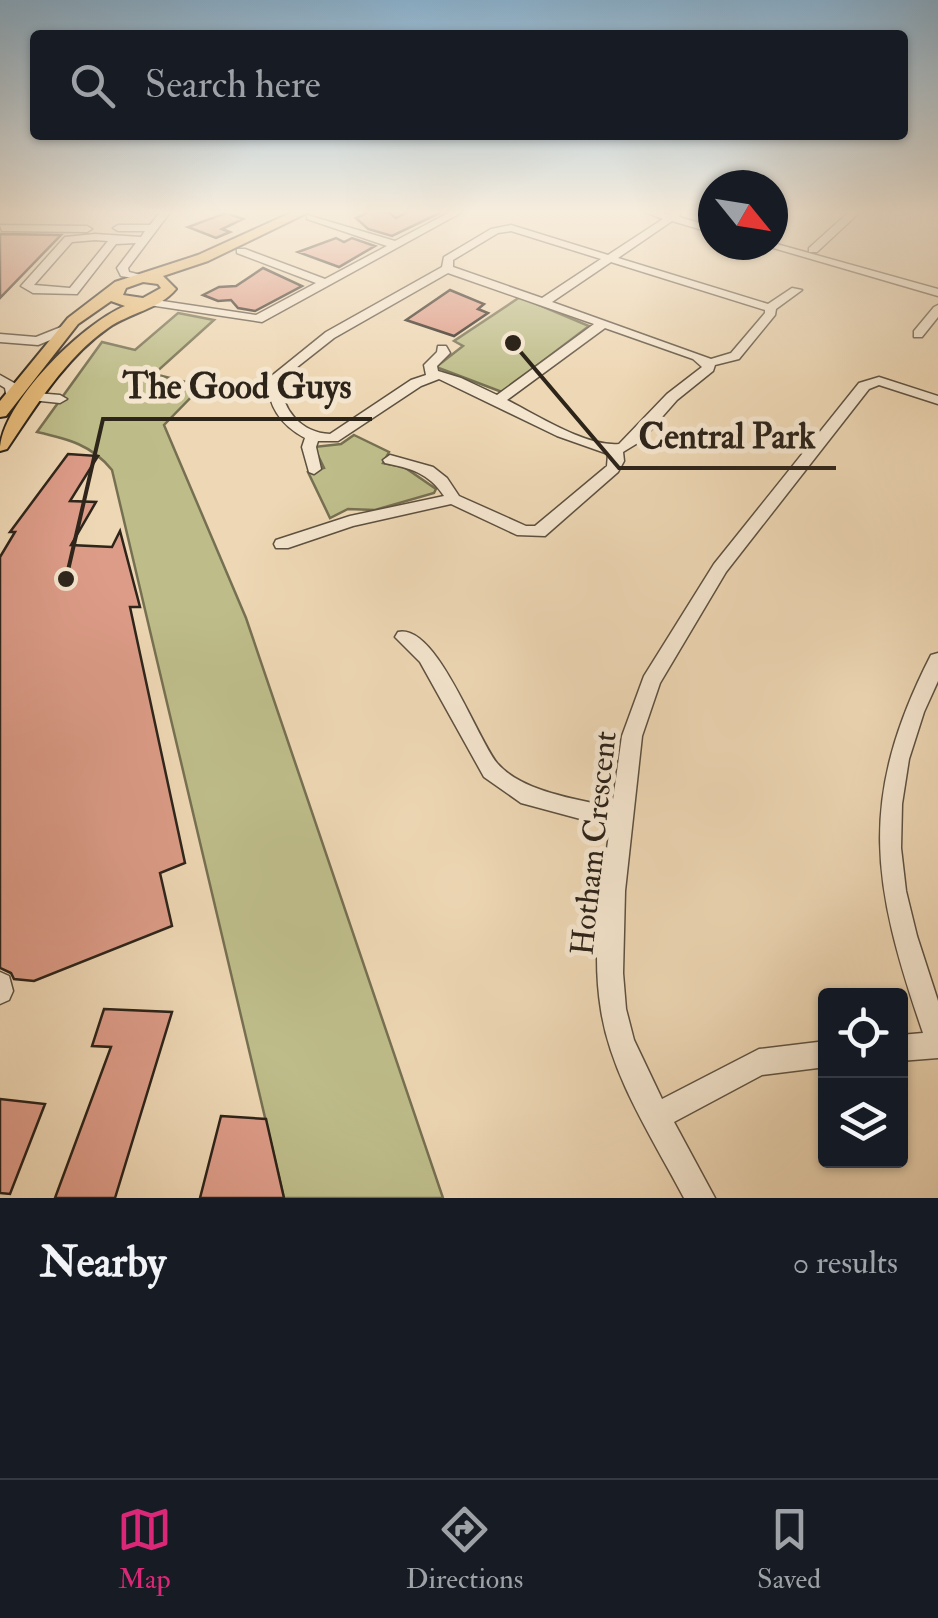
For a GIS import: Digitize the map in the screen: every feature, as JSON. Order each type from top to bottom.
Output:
[{"type":"main road","points":[[3,408],[66,329],[115,291],[176,267]]},
{"type":"main road","points":[[1,440],[86,334],[113,316],[169,290],[186,273],[201,267]]},
{"type":"main road","points":[[142,278],[163,280],[169,290]]},
{"type":"main road","points":[[115,291],[115,297],[122,302],[148,302]]},
{"type":"street","points":[[44,267],[27,286],[34,290],[73,292],[92,267]]},
{"type":"street","points":[[114,267],[115,291]]},
{"type":"street","points":[[122,267],[125,274],[142,278]]},
{"type":"street","points":[[284,267],[326,282]]},
{"type":"street","points":[[148,302],[258,319],[354,267]]},
{"type":"street","points":[[549,304],[603,267]]},
{"type":"street","points":[[631,267],[770,308]]},
{"type":"street","points":[[825,267],[846,273],[864,272]]},
{"type":"street","points":[[846,267],[930,286]]},
{"type":"street","points":[[868,267],[930,286],[938,293]]},
{"type":"street","points":[[708,363],[708,368],[671,398],[627,445],[614,450],[596,447],[446,376],[432,375],[333,438],[300,432],[289,420],[274,388],[276,378],[330,334],[447,269],[708,363],[734,356],[772,314],[770,308]]},
{"type":"street","points":[[930,286],[938,272]]},
{"type":"street","points":[[169,290],[192,307]]},
{"type":"street","points":[[770,308],[796,290]]},
{"type":"street","points":[[918,334],[938,308]]},
{"type":"street","points":[[499,400],[604,323]]},
{"type":"street","points":[[0,338],[36,341],[66,329]]},
{"type":"street","points":[[432,375],[430,364],[444,353],[442,349]]},
{"type":"street","points":[[0,379],[11,387],[3,408]]},
{"type":"street","name":"Hotham Crescent","points":[[700,1198],[620,1038],[610,986],[610,942],[632,736],[639,707],[720,568],[870,382],[883,382],[938,400]]},
{"type":"street","points":[[36,398],[60,399]]},
{"type":"street","points":[[312,437],[309,447],[314,469]]},
{"type":"street","points":[[390,460],[434,473],[452,499],[523,530],[540,532],[613,469],[617,461],[614,450]]},
{"type":"street","points":[[282,544],[350,521],[452,499]]},
{"type":"street","points":[[404,637],[427,657],[491,771],[529,796],[624,820]]},
{"type":"street","points":[[938,660],[897,756],[888,809],[889,856],[898,914],[938,1037]]},
{"type":"street","points":[[908,1047],[938,1045]]},
{"type":"street","points":[[657,1116],[759,1062],[818,1055]]},
{"type":"shaded area","points":[[520,297],[589,326],[502,392],[436,367],[463,346],[454,341]]},
{"type":"shaded area","points":[[178,313],[214,320],[154,374],[202,386],[164,425],[246,618],[443,1198],[284,1198],[112,470],[79,444],[37,432],[102,342],[135,350]]},
{"type":"shaded area","points":[[354,435],[389,452],[383,463],[404,467],[436,489],[434,493],[375,510],[348,509],[330,518],[308,472],[324,468],[314,447],[341,444]]},
{"type":"building","points":[[0,267],[30,267],[0,298]]},
{"type":"building","points":[[263,268],[302,286],[255,311],[238,308],[231,300],[218,301],[203,295],[219,287],[236,286]]},
{"type":"building","points":[[450,290],[484,304],[478,309],[488,313],[454,336],[406,320]]},
{"type":"building","points":[[68,454],[98,456],[70,501],[96,502],[71,545],[112,547],[120,531],[140,607],[130,607],[185,863],[160,873],[172,926],[34,981],[14,979],[0,968],[0,557],[15,532],[10,532]]},
{"type":"building","points":[[104,1009],[172,1012],[115,1198],[55,1198],[111,1047],[92,1046]]},
{"type":"building","points":[[0,1099],[45,1104],[10,1194],[0,1193]]},
{"type":"building","points":[[221,1116],[266,1119],[284,1198],[200,1198]]},
{"type":"place","name":"Central Park","points":[[513,343]]},
{"type":"place","name":"The Good Guys","points":[[66,579]]}]
